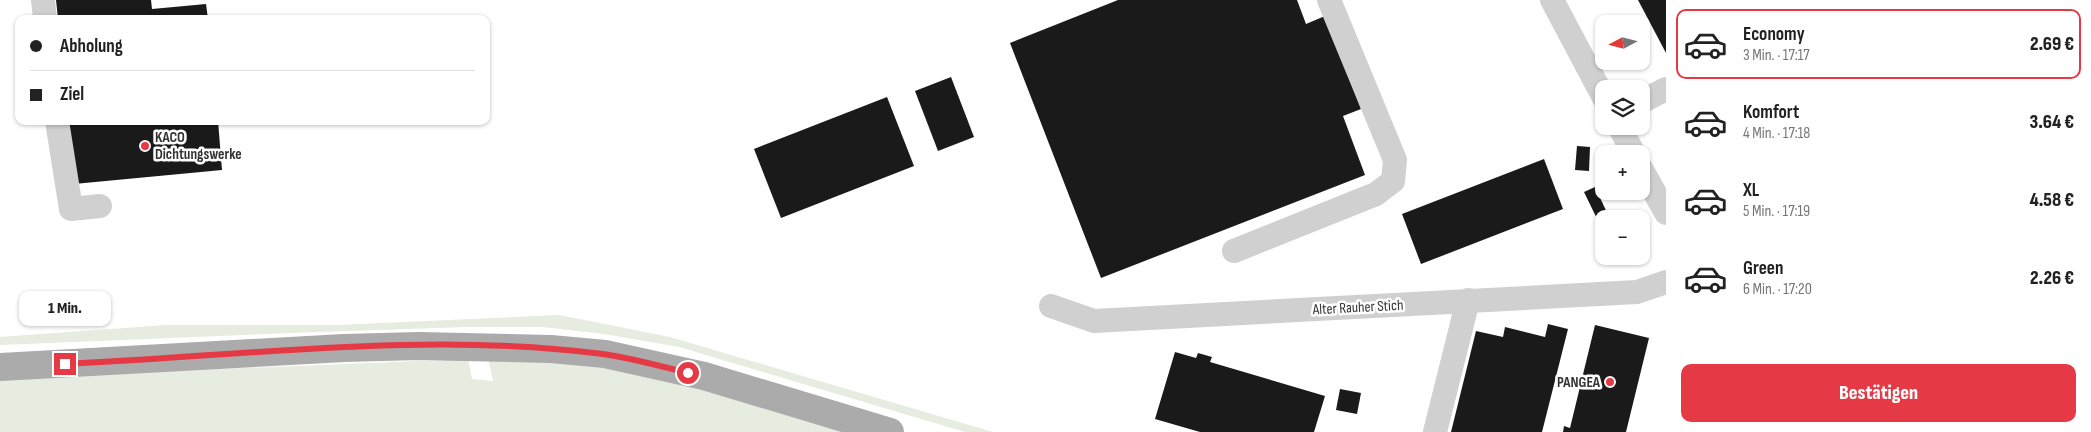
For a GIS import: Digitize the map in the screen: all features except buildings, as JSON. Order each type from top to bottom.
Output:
[{"type":"main road","points":[[0,367],[344,348],[437,346],[551,349],[605,354],[704,376],[890,432]]},
{"type":"street","points":[[43,0],[45,15]]},
{"type":"street","points":[[1234,251],[1376,194],[1393,181],[1395,160],[1329,0]]},
{"type":"street","points":[[1552,0],[1595,81]]},
{"type":"street","points":[[1650,97],[1666,89]]},
{"type":"street","points":[[58,125],[71,209],[100,206]]},
{"type":"street","points":[[1650,184],[1666,213]]},
{"type":"street","name":"Alter Rauher Stich","points":[[1051,306],[1094,321],[1637,292],[1666,282]]},
{"type":"street","points":[[1435,432],[1468,300]]},
{"type":"shaded area","points":[[559,315],[670,337],[993,432],[965,432],[679,347],[604,334],[543,327],[466,327],[0,345],[0,337],[166,325],[338,325]]},
{"type":"shaded area","points":[[488,358],[602,365],[669,379],[848,432],[0,432],[0,378],[468,359],[472,379],[493,381]]},
{"type":"place","name":"KACO Dichtungswerke","points":[[145,146]]},
{"type":"place","name":"PANGEA","points":[[1610,382]]},
{"type":"route","points":[[65,364],[344,348],[500,346],[605,354],[688,373]]}]
